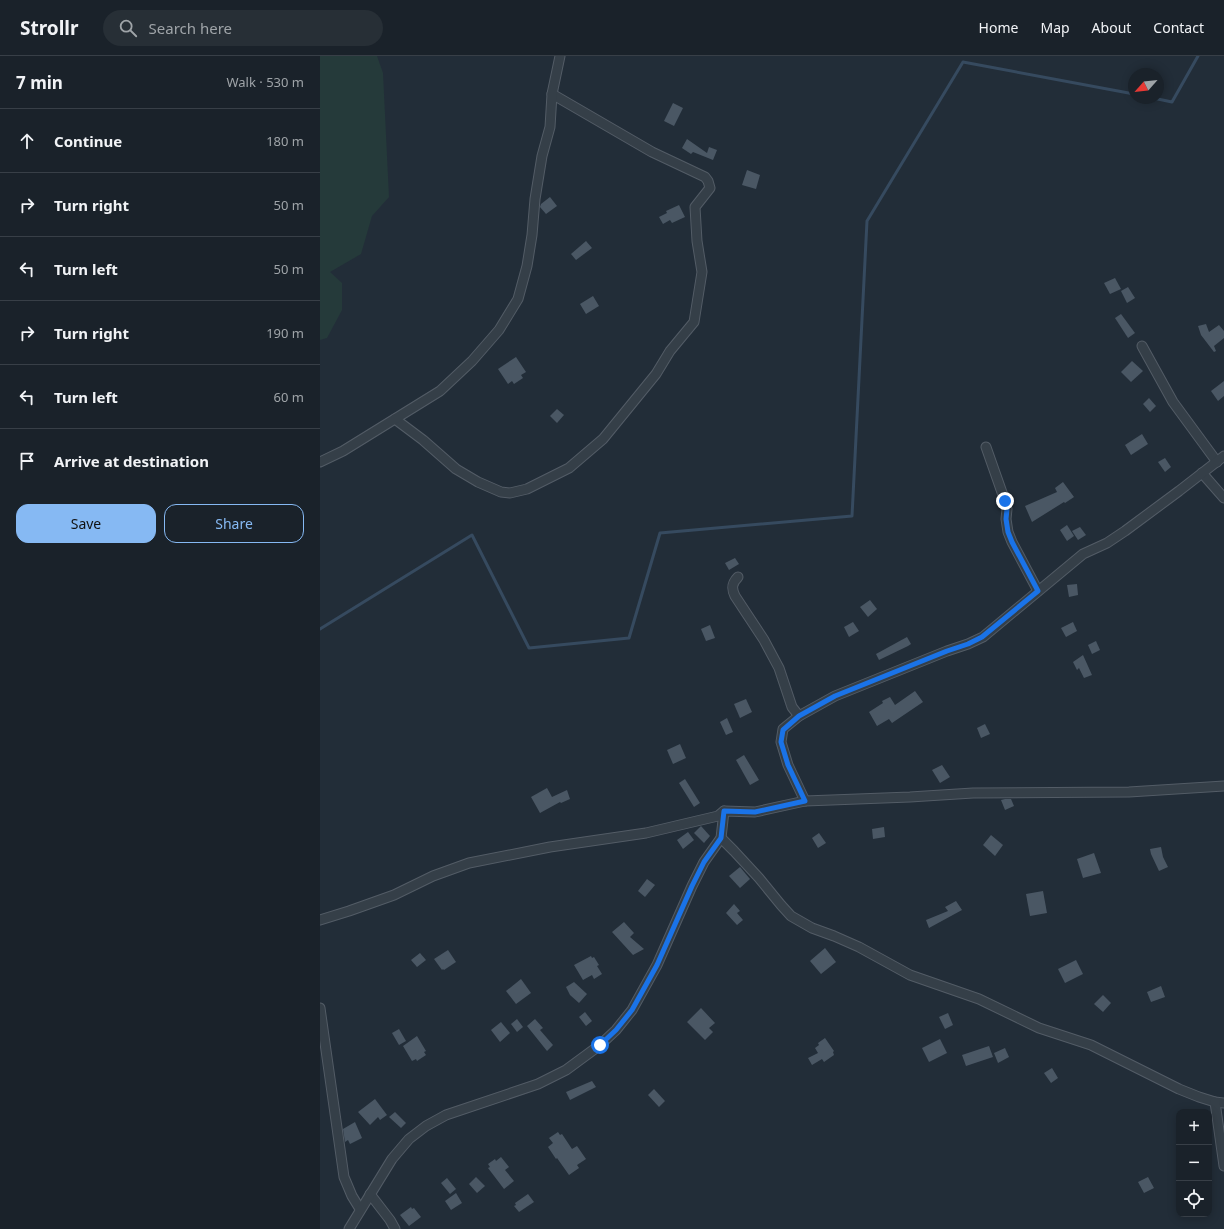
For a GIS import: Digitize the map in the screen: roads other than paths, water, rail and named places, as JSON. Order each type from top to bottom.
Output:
[{"type":"street","points":[[320,462],[343,451],[440,391],[472,361],[499,330],[518,299],[527,266],[532,235],[535,199],[542,156],[550,127],[552,94],[560,56]]},
{"type":"street","points":[[395,419],[456,469],[478,482],[501,492],[510,493],[527,489],[569,468],[603,439],[656,374],[670,351],[694,322],[702,272],[697,241],[695,207],[710,188],[708,181],[701,175],[652,152],[552,94]]},
{"type":"street","points":[[1142,346],[1172,402],[1217,462]]},
{"type":"street","points":[[986,447],[1005,501],[1007,509],[1006,519],[1008,532],[1038,591]]},
{"type":"street","points":[[805,801],[788,765],[781,742],[783,730],[799,716],[835,696],[968,644],[982,637],[1083,554],[1107,543],[1125,531],[1224,456]]},
{"type":"street","points":[[1202,473],[1224,498]]},
{"type":"street","points":[[738,577],[734,582],[732,589],[735,596],[764,640],[779,668],[792,707],[799,716]]},
{"type":"street","points":[[320,920],[394,895],[433,876],[469,863],[550,847],[646,833],[718,816],[724,811],[755,812],[805,801],[973,793],[1129,792],[1224,786]]},
{"type":"street","points":[[349,1229],[392,1159],[409,1139],[426,1126],[446,1115],[538,1084],[566,1070],[600,1045],[616,1030],[632,1010],[657,965],[704,862],[721,838],[724,811]]},
{"type":"street","points":[[721,838],[734,850],[791,916],[812,928],[859,947],[910,975],[979,999],[1039,1028],[1091,1045],[1179,1089],[1199,1097],[1220,1102],[1224,1166]]},
{"type":"street","points":[[320,1008],[344,1177],[352,1196],[360,1209]]},
{"type":"street","points":[[370,1194],[395,1229]]},
{"type":"waterway","points":[[1164,100],[1172,102],[1198,56]]},
{"type":"waterway","points":[[320,629],[472,535],[529,648],[629,638],[660,533],[852,516],[867,221],[963,62],[1128,93]]}]
